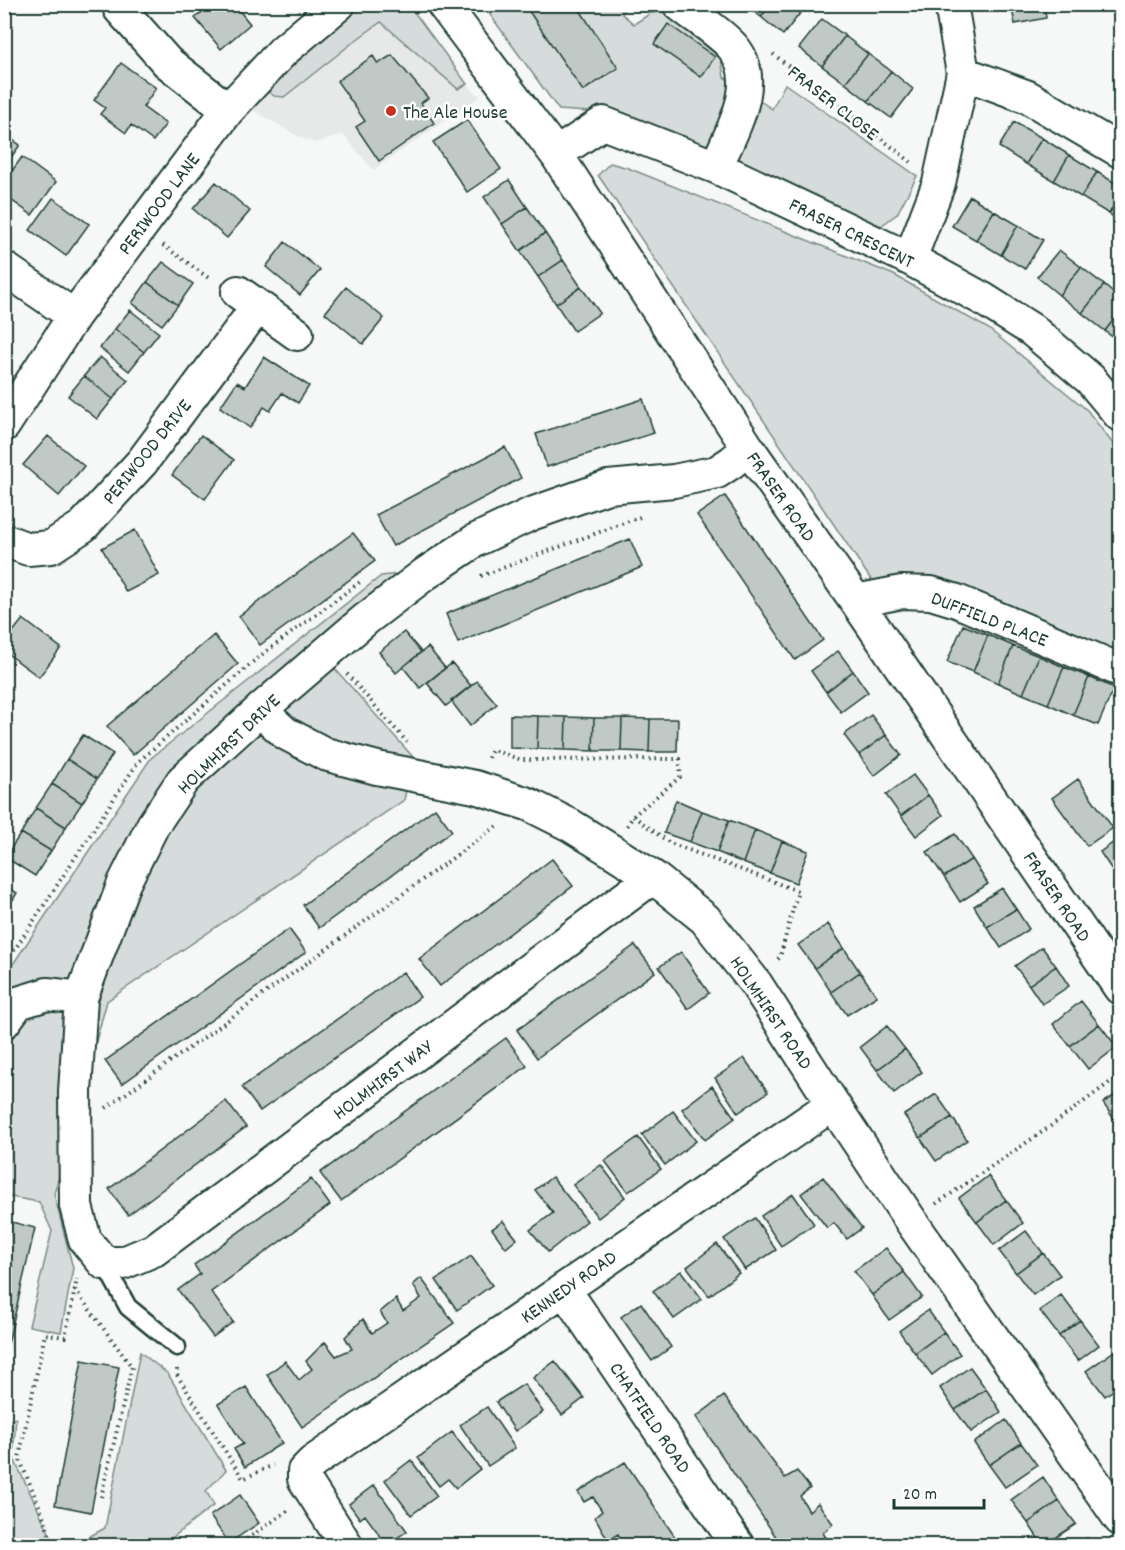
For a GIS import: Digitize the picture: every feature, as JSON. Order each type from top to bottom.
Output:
[{"type":"street","points":[[118,4],[167,62],[228,110]]},
{"type":"street","name":"PERIWOOD LANE","points":[[4,425],[74,316],[228,110],[283,51],[339,4]]},
{"type":"street","name":"FRASER ROAD","points":[[443,4],[556,154],[748,448],[856,601],[1120,988]]},
{"type":"street","points":[[679,4],[726,40],[742,64],[746,90],[743,104],[716,167]]},
{"type":"street","points":[[910,259],[939,183],[963,73],[951,4]]},
{"type":"street","points":[[963,73],[1028,97],[1120,151]]},
{"type":"street","name":"FRASER CRESCENT","points":[[556,154],[603,123],[716,167],[910,259],[983,299],[1032,330],[1090,380],[1120,415]]},
{"type":"street","points":[[4,268],[74,316]]},
{"type":"street","points":[[248,299],[297,334]]},
{"type":"street","name":"PERIWOOD DRIVE","points":[[4,540],[28,549],[51,547],[83,526],[142,462],[248,299]]},
{"type":"street","name":"HOLMHIRST DRIVE","points":[[95,1251],[76,1206],[75,1083],[81,998],[124,883],[153,825],[183,780],[366,619],[425,574],[476,540],[531,514],[608,487],[674,481],[717,472],[748,448]]},
{"type":"street","name":"DUFFIELD PLACE","points":[[856,601],[902,592],[932,593],[957,601],[1120,670]]},
{"type":"street","name":"HOLMHIRST ROAD","points":[[260,710],[285,733],[325,754],[377,768],[475,787],[528,804],[570,825],[653,877],[705,919],[756,984],[832,1104],[911,1221],[1120,1519]]},
{"type":"street","name":"HOLMHIRST WAY","points":[[95,1251],[123,1263],[154,1250],[653,877]]},
{"type":"street","points":[[4,1022],[18,1003],[47,994],[81,998]]},
{"type":"street","name":"KENNEDY ROAD","points":[[308,1483],[313,1462],[832,1104]]},
{"type":"street","name":"CHATFIELD ROAD","points":[[564,1289],[738,1545]]},
{"type":"street","points":[[308,1483],[347,1545]]},
{"type":"lane","name":"HOLMHIRST DRIVE","points":[[95,1251],[128,1307],[177,1347]]},
{"type":"path","name":"FRASER CLOSE","points":[[726,40],[746,34],[939,183]]},
{"type":"path","points":[[139,228],[222,288],[248,299]]},
{"type":"path","points":[[471,580],[643,516]]},
{"type":"path","points":[[327,652],[408,743]]},
{"type":"path","points":[[475,787],[492,750],[522,760],[680,759],[680,777],[633,816],[612,851]]},
{"type":"path","points":[[74,1131],[528,804]]},
{"type":"path","points":[[633,816],[670,843],[798,891],[780,957],[756,984]]},
{"type":"path","points":[[911,1221],[1048,1128],[1120,1075]]},
{"type":"path","points":[[52,1545],[45,1520],[19,1458],[45,1334],[65,1336],[75,1290],[95,1251]]},
{"type":"path","points":[[75,1290],[132,1366],[101,1497]]},
{"type":"path","points":[[177,1347],[177,1376],[243,1479]]},
{"type":"path","points":[[237,1545],[308,1483]]},
{"type":"path","points":[[4,1537],[11,1545]]},
{"type":"shaded area","points":[[361,4],[409,5],[467,84],[458,89],[381,22],[284,97],[274,96],[267,91],[317,42]]},
{"type":"shaded area","points":[[361,5],[409,5],[467,84],[481,96],[373,170],[343,134],[316,143],[299,137],[253,110],[267,91],[317,42]]},
{"type":"shaded area","points":[[483,5],[627,5],[622,14],[634,24],[651,13],[668,11],[721,59],[724,77],[772,109],[785,84],[917,176],[897,214],[881,226],[625,121],[593,120],[588,112],[559,110]]},
{"type":"shaded area","points":[[610,163],[628,168],[894,275],[989,329],[1087,410],[1120,453],[1120,661],[874,584],[598,175]]},
{"type":"shaded area","points":[[398,574],[400,582],[313,644],[413,757],[404,800],[107,1001],[54,1194],[73,1268],[61,1332],[29,1326],[52,1231],[39,1202],[5,1196],[5,1126],[12,1115],[5,1106],[5,976],[151,758],[381,576]]},
{"type":"shaded area","points":[[140,1352],[168,1374],[226,1470],[206,1491],[214,1505],[163,1545],[74,1545],[105,1528]]},
{"type":"shaded area","points":[[16,1418],[13,1457],[55,1545],[11,1545],[5,1535],[5,1422]]},
{"type":"building","points":[[211,4],[234,4],[250,24],[221,49],[195,18]]},
{"type":"building","points":[[524,4],[576,4],[618,68],[583,91]]},
{"type":"building","points":[[745,4],[771,4],[761,17]]},
{"type":"building","points":[[771,4],[802,4],[805,7],[783,35],[761,17]]},
{"type":"building","points":[[1011,4],[1044,4],[1046,18],[1015,24]]},
{"type":"building","points":[[822,19],[845,36],[822,66],[799,48]]},
{"type":"building","points":[[668,24],[715,57],[701,77],[654,44]]},
{"type":"building","points":[[845,36],[868,54],[845,83],[822,66]]},
{"type":"building","points":[[868,54],[891,71],[868,101],[845,83]]},
{"type":"building","name":"The Ale House","points":[[392,55],[428,98],[421,103],[434,123],[379,161],[356,127],[365,121],[337,81],[373,56],[378,64]]},
{"type":"building","points":[[121,63],[156,88],[143,107],[166,124],[153,141],[131,125],[126,133],[100,114],[105,108],[94,100]]},
{"type":"building","points":[[891,71],[913,89],[891,118],[868,101]]},
{"type":"building","points":[[467,120],[501,169],[467,192],[433,142]]},
{"type":"building","points":[[1014,122],[1042,138],[1026,164],[999,147]]},
{"type":"building","points":[[4,134],[20,145],[4,167]]},
{"type":"building","points":[[1042,138],[1069,155],[1054,181],[1026,164]]},
{"type":"building","points":[[1069,155],[1097,172],[1081,197],[1054,181]]},
{"type":"building","points":[[22,157],[56,182],[32,215],[4,195],[4,182]]},
{"type":"building","points":[[1097,172],[1120,186],[1120,195],[1109,214],[1081,197]]},
{"type":"building","points":[[509,180],[527,207],[502,224],[484,197]]},
{"type":"building","points":[[216,182],[250,211],[227,238],[193,209]]},
{"type":"building","points":[[1120,195],[1120,221],[1109,214]]},
{"type":"building","points":[[970,196],[994,211],[976,240],[952,226]]},
{"type":"building","points":[[53,198],[89,224],[66,256],[30,230]]},
{"type":"building","points":[[527,207],[545,233],[520,251],[502,224]]},
{"type":"building","points":[[994,211],[1018,225],[1001,255],[976,240]]},
{"type":"building","points":[[1018,225],[1043,240],[1025,269],[1001,255]]},
{"type":"building","points":[[545,233],[563,260],[538,277],[520,251]]},
{"type":"building","points":[[285,242],[320,270],[300,295],[266,267]]},
{"type":"building","points":[[1059,250],[1081,267],[1059,295],[1037,277]]},
{"type":"building","points":[[563,260],[581,287],[556,304],[538,277]]},
{"type":"building","points":[[163,262],[193,284],[178,305],[147,282]]},
{"type":"building","points":[[1081,267],[1104,285],[1082,313],[1059,295]]},
{"type":"building","points":[[147,282],[178,305],[162,325],[132,303]]},
{"type":"building","points":[[1104,285],[1120,299],[1120,311],[1105,331],[1082,313]]},
{"type":"building","points":[[346,287],[384,318],[363,344],[325,313]]},
{"type":"building","points":[[581,287],[600,313],[574,331],[556,304]]},
{"type":"building","points":[[130,310],[159,333],[144,352],[115,329]]},
{"type":"building","points":[[1120,311],[1120,343],[1105,331]]},
{"type":"building","points":[[115,329],[144,352],[129,371],[100,348]]},
{"type":"building","points":[[100,357],[128,380],[113,399],[84,376]]},
{"type":"building","points":[[264,357],[309,386],[298,403],[282,393],[270,411],[264,407],[250,428],[220,407],[237,382],[245,387]]},
{"type":"building","points":[[84,376],[113,399],[97,419],[68,396]]},
{"type":"building","points":[[643,399],[654,433],[547,467],[536,434]]},
{"type":"building","points":[[201,435],[234,460],[205,499],[172,475]]},
{"type":"building","points":[[48,436],[84,466],[59,496],[23,465]]},
{"type":"building","points":[[505,447],[521,478],[393,546],[376,515]]},
{"type":"building","points":[[725,496],[823,640],[795,660],[697,515]]},
{"type":"building","points":[[135,530],[159,575],[126,592],[102,548]]},
{"type":"building","points":[[353,533],[375,561],[260,645],[239,616]]},
{"type":"building","points":[[630,539],[642,567],[458,643],[446,614]]},
{"type":"building","points":[[23,619],[61,648],[39,677],[4,651],[4,643]]},
{"type":"building","points":[[963,625],[988,635],[973,672],[947,662]]},
{"type":"building","points":[[404,632],[421,652],[396,673],[379,652]]},
{"type":"building","points":[[214,635],[238,664],[133,755],[107,726]]},
{"type":"building","points":[[988,635],[1013,646],[998,683],[973,672]]},
{"type":"building","points":[[1013,646],[1039,656],[1023,694],[998,683]]},
{"type":"building","points":[[428,647],[445,668],[420,688],[403,667]]},
{"type":"building","points":[[838,651],[853,671],[826,692],[811,671]]},
{"type":"building","points":[[1039,656],[1064,667],[1048,704],[1023,694]]},
{"type":"building","points":[[452,663],[471,686],[446,706],[427,683]]},
{"type":"building","points":[[1064,667],[1089,677],[1073,715],[1048,704]]},
{"type":"building","points":[[853,671],[868,692],[841,712],[826,692]]},
{"type":"building","points":[[1089,677],[1114,688],[1098,725],[1073,715]]},
{"type":"building","points":[[477,681],[497,704],[470,726],[451,701]]},
{"type":"building","points":[[510,715],[538,716],[537,749],[510,748]]},
{"type":"building","points":[[871,715],[886,735],[859,755],[844,735]]},
{"type":"building","points":[[538,716],[566,717],[565,750],[537,749]]},
{"type":"building","points":[[566,717],[594,718],[593,751],[565,750]]},
{"type":"building","points":[[594,718],[622,718],[621,751],[593,751]]},
{"type":"building","points":[[622,718],[650,719],[649,752],[621,751]]},
{"type":"building","points":[[650,719],[678,719],[677,752],[649,752]]},
{"type":"building","points":[[83,735],[113,754],[97,779],[67,759]]},
{"type":"building","points":[[886,735],[901,755],[874,776],[859,755]]},
{"type":"building","points":[[67,759],[97,779],[82,803],[52,784]]},
{"type":"building","points":[[913,775],[928,795],[901,816],[886,795]]},
{"type":"building","points":[[1078,779],[1113,828],[1087,846],[1052,798]]},
{"type":"building","points":[[52,784],[82,803],[66,827],[36,808]]},
{"type":"building","points":[[928,795],[943,815],[916,836],[901,816]]},
{"type":"building","points":[[676,800],[702,811],[690,842],[664,833]]},
{"type":"building","points":[[36,808],[66,827],[51,851],[21,833]]},
{"type":"building","points":[[435,808],[452,831],[319,928],[303,905]]},
{"type":"building","points":[[702,811],[729,820],[717,852],[690,842]]},
{"type":"building","points":[[729,820],[755,830],[743,863],[717,852]]},
{"type":"building","points":[[755,830],[782,841],[770,873],[743,863]]},
{"type":"building","points":[[21,833],[51,851],[35,876],[5,857]]},
{"type":"building","points":[[955,834],[972,859],[944,877],[927,852]]},
{"type":"building","points":[[1120,838],[1120,869],[1114,873],[1100,852]]},
{"type":"building","points":[[782,841],[808,851],[796,883],[770,873]]},
{"type":"building","points":[[552,859],[573,886],[440,986],[419,959]]},
{"type":"building","points":[[972,859],[988,884],[960,902],[944,877]]},
{"type":"building","points":[[4,885],[17,893],[4,914]]},
{"type":"building","points":[[1002,888],[1016,909],[987,927],[974,906]]},
{"type":"building","points":[[1016,909],[1029,929],[1001,948],[987,927]]},
{"type":"building","points":[[828,924],[844,948],[815,968],[798,945]]},
{"type":"building","points":[[289,929],[306,952],[122,1084],[105,1061]]},
{"type":"building","points":[[635,945],[655,972],[537,1058],[517,1030]]},
{"type":"building","points":[[1042,947],[1056,966],[1029,985],[1015,966]]},
{"type":"building","points":[[844,948],[860,972],[831,992],[815,968]]},
{"type":"building","points":[[681,952],[709,993],[688,1009],[659,967]]},
{"type":"building","points":[[1056,966],[1069,986],[1042,1004],[1029,985]]},
{"type":"building","points":[[403,972],[420,997],[260,1111],[242,1087]]},
{"type":"building","points":[[860,972],[877,996],[847,1015],[831,992]]},
{"type":"building","points":[[1081,1001],[1099,1024],[1070,1046],[1053,1024]]},
{"type":"building","points":[[1099,1024],[1117,1047],[1088,1069],[1070,1046]]},
{"type":"building","points":[[887,1026],[905,1049],[877,1070],[860,1047]]},
{"type":"building","points":[[506,1038],[527,1066],[341,1201],[320,1173]]},
{"type":"building","points":[[905,1049],[922,1072],[894,1093],[877,1070]]},
{"type":"building","points":[[744,1058],[768,1092],[738,1113],[715,1078]]},
{"type":"building","points":[[712,1086],[735,1118],[705,1140],[682,1109]]},
{"type":"building","points":[[1120,1092],[1120,1124],[1118,1125],[1103,1103]]},
{"type":"building","points":[[936,1094],[952,1117],[920,1138],[904,1115]]},
{"type":"building","points":[[226,1101],[246,1127],[128,1215],[109,1189]]},
{"type":"building","points":[[673,1111],[696,1141],[665,1165],[642,1135]]},
{"type":"building","points":[[952,1117],[967,1140],[936,1161],[920,1138]]},
{"type":"building","points":[[638,1137],[661,1169],[628,1192],[605,1161]]},
{"type":"building","points":[[601,1165],[625,1197],[598,1218],[573,1185]]},
{"type":"building","points":[[988,1176],[1006,1200],[977,1222],[959,1198]]},
{"type":"building","points":[[552,1177],[587,1221],[548,1252],[530,1230],[553,1213],[535,1190]]},
{"type":"building","points":[[823,1177],[862,1228],[847,1239],[834,1223],[827,1228],[801,1194]]},
{"type":"building","points":[[311,1179],[330,1205],[211,1292],[233,1322],[213,1337],[178,1290],[200,1274],[194,1265]]},
{"type":"building","points":[[793,1194],[814,1224],[781,1246],[761,1216]]},
{"type":"building","points":[[1006,1200],[1023,1223],[994,1245],[977,1222]]},
{"type":"building","points":[[755,1218],[776,1250],[745,1270],[724,1239]]},
{"type":"building","points":[[4,1220],[35,1228],[4,1361]]},
{"type":"building","points":[[503,1221],[517,1239],[506,1248],[492,1229]]},
{"type":"building","points":[[1026,1231],[1043,1253],[1016,1273],[999,1251]]},
{"type":"building","points":[[717,1244],[739,1273],[709,1296],[687,1267]]},
{"type":"building","points":[[886,1248],[904,1272],[872,1295],[854,1271]]},
{"type":"building","points":[[1043,1253],[1060,1275],[1033,1295],[1016,1273]]},
{"type":"building","points":[[471,1256],[492,1285],[457,1310],[436,1280]]},
{"type":"building","points":[[681,1271],[702,1299],[674,1319],[653,1291]]},
{"type":"building","points":[[904,1272],[922,1297],[889,1320],[872,1295]]},
{"type":"building","points":[[421,1278],[454,1323],[302,1427],[267,1375],[285,1361],[299,1380],[312,1369],[306,1361],[325,1342],[336,1356],[352,1349],[345,1337],[363,1319],[372,1333],[387,1323],[380,1312],[396,1299],[403,1311],[421,1298],[413,1285]]},
{"type":"building","points":[[1061,1295],[1080,1320],[1059,1336],[1040,1311]]},
{"type":"building","points":[[641,1303],[671,1347],[652,1361],[621,1317]]},
{"type":"building","points":[[928,1310],[944,1332],[915,1353],[899,1331]]},
{"type":"building","points":[[1080,1320],[1099,1345],[1078,1361],[1059,1336]]},
{"type":"building","points":[[944,1332],[960,1354],[932,1375],[915,1353]]},
{"type":"building","points":[[1120,1347],[1120,1385],[1105,1396],[1086,1371]]},
{"type":"building","points":[[82,1360],[119,1367],[91,1512],[55,1505]]},
{"type":"building","points":[[555,1361],[584,1398],[562,1415],[533,1378]]},
{"type":"building","points":[[970,1367],[986,1389],[955,1410],[940,1388]]},
{"type":"building","points":[[524,1384],[543,1412],[515,1431],[496,1402]]},
{"type":"building","points":[[246,1387],[282,1443],[245,1467],[234,1449],[243,1444],[218,1404]]},
{"type":"building","points":[[986,1389],[1001,1412],[971,1432],[955,1410]]},
{"type":"building","points":[[724,1396],[785,1478],[797,1471],[810,1488],[800,1496],[809,1511],[818,1503],[833,1524],[823,1533],[832,1546],[782,1546],[696,1417]]},
{"type":"building","points":[[487,1407],[515,1448],[488,1466],[460,1425]]},
{"type":"building","points":[[1006,1420],[1021,1443],[989,1465],[974,1443]]},
{"type":"building","points":[[452,1432],[480,1469],[456,1488],[448,1479],[439,1486],[418,1458]]},
{"type":"building","points":[[1021,1443],[1037,1465],[1005,1487],[989,1465]]},
{"type":"building","points":[[411,1460],[437,1496],[411,1515],[385,1480]]},
{"type":"building","points":[[625,1462],[681,1546],[625,1546],[618,1534],[608,1540],[595,1517],[602,1511],[593,1497],[584,1502],[578,1492]]},
{"type":"building","points":[[1043,1477],[1059,1501],[1028,1523],[1011,1500]]},
{"type":"building","points":[[374,1485],[407,1531],[387,1545],[365,1515],[360,1519],[349,1504]]},
{"type":"building","points":[[240,1495],[259,1523],[229,1543],[210,1516]]},
{"type":"building","points":[[1059,1501],[1076,1524],[1043,1546],[1028,1523]]},
{"type":"building","points":[[1087,1538],[1093,1546],[1076,1546]]},
{"type":"place","name":"The Ale House","points":[[391,111]]}]
